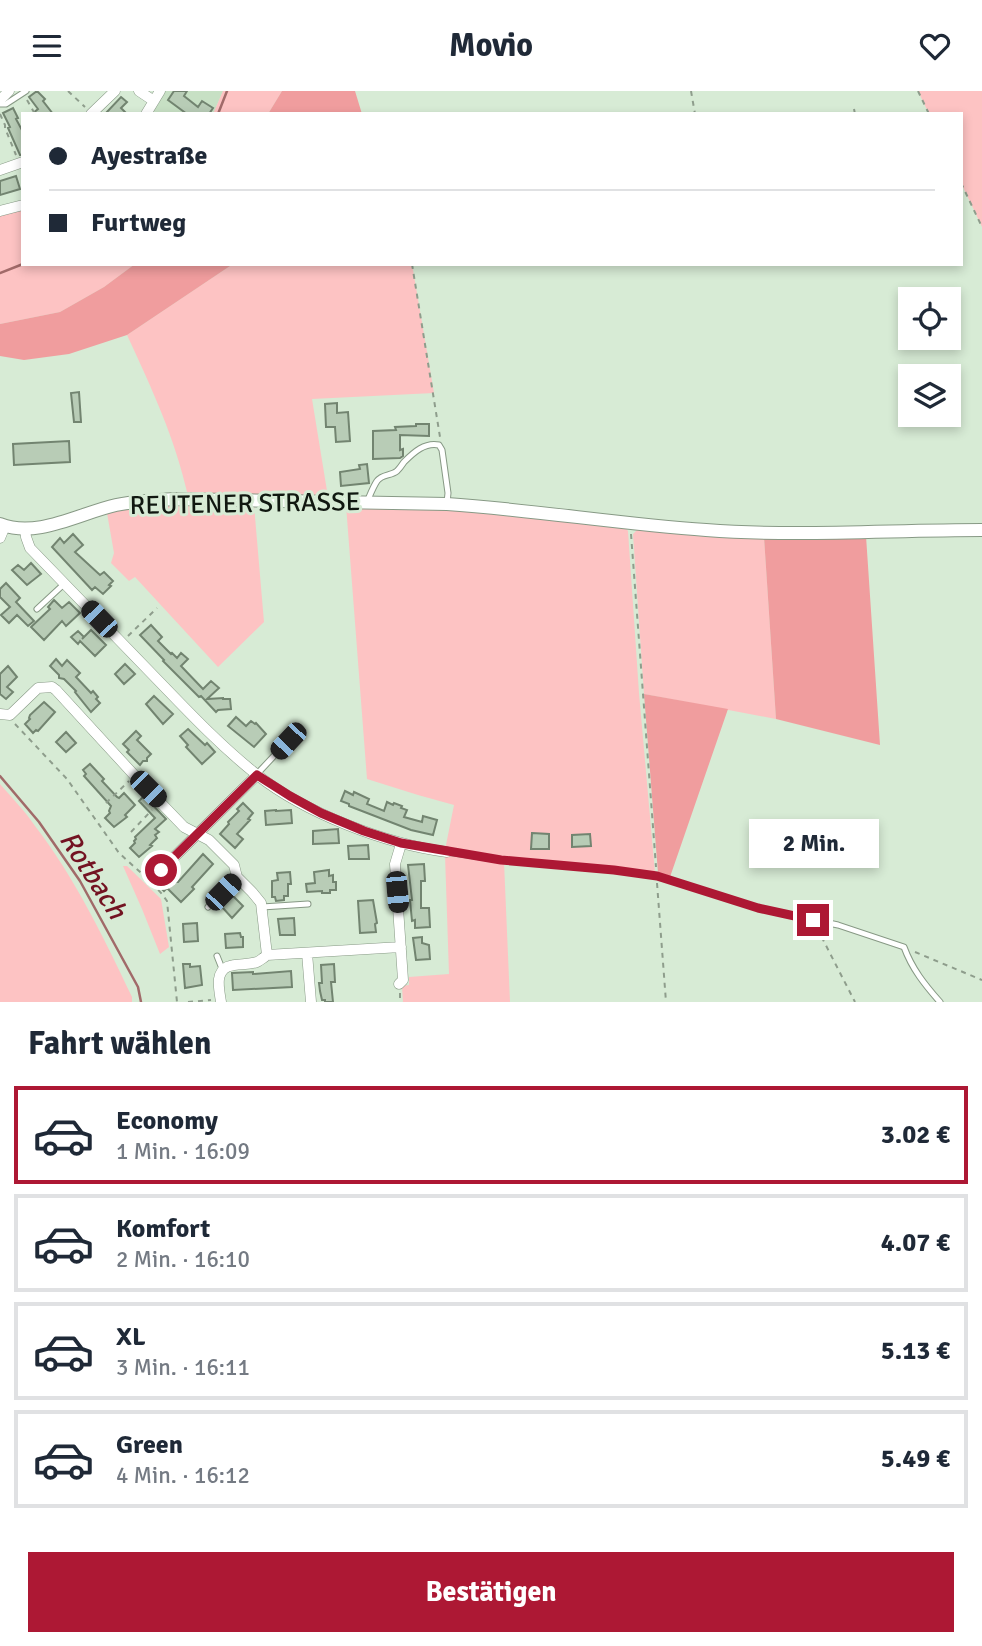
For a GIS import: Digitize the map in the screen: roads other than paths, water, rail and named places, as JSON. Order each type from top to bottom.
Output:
[{"type":"street","points":[[0,102],[9,91]]},
{"type":"street","points":[[93,112],[115,91]]},
{"type":"street","points":[[139,91],[154,101]]},
{"type":"street","points":[[147,112],[160,91]]},
{"type":"street","points":[[0,170],[21,162]]},
{"type":"street","points":[[0,211],[21,206]]},
{"type":"street","name":"REUTENER STRASSE","points":[[2,529],[43,526],[138,501],[176,499],[447,504],[706,530],[764,533],[982,530]]},
{"type":"street","points":[[25,529],[30,548],[210,733],[257,775],[321,813],[364,831],[401,843],[447,852]]},
{"type":"street","points":[[5,714],[38,688],[52,687],[56,690],[184,827],[209,840],[234,865],[237,877],[260,900],[267,955]]},
{"type":"street","points":[[158,874],[257,775]]},
{"type":"street","points":[[399,984],[403,980],[395,864],[401,843]]},
{"type":"street","points":[[221,1000],[219,980],[223,971],[232,965],[258,962],[267,955],[401,947]]},
{"type":"street","points":[[307,953],[311,1002]]},
{"type":"lane","points":[[0,102],[6,104],[24,93]]},
{"type":"lane","points":[[367,502],[380,477],[396,472],[405,461],[426,445],[433,443],[439,445],[443,458],[447,504]]},
{"type":"lane","points":[[37,609],[65,584]]},
{"type":"lane","points":[[257,775],[288,741]]},
{"type":"lane","points":[[447,852],[657,876],[758,908],[861,932],[904,947],[909,961],[940,1002]]},
{"type":"lane","points":[[208,907],[237,877]]},
{"type":"lane","points":[[262,907],[308,904]]},
{"type":"lane","points":[[217,956],[223,971]]},
{"type":"waterway","name":"Rotbach","points":[[219,112],[227,91]]},
{"type":"waterway","name":"Rotbach","points":[[0,273],[21,265]]},
{"type":"waterway","name":"Rotbach","points":[[0,776],[39,822],[80,881],[138,987],[141,1002]]}]
